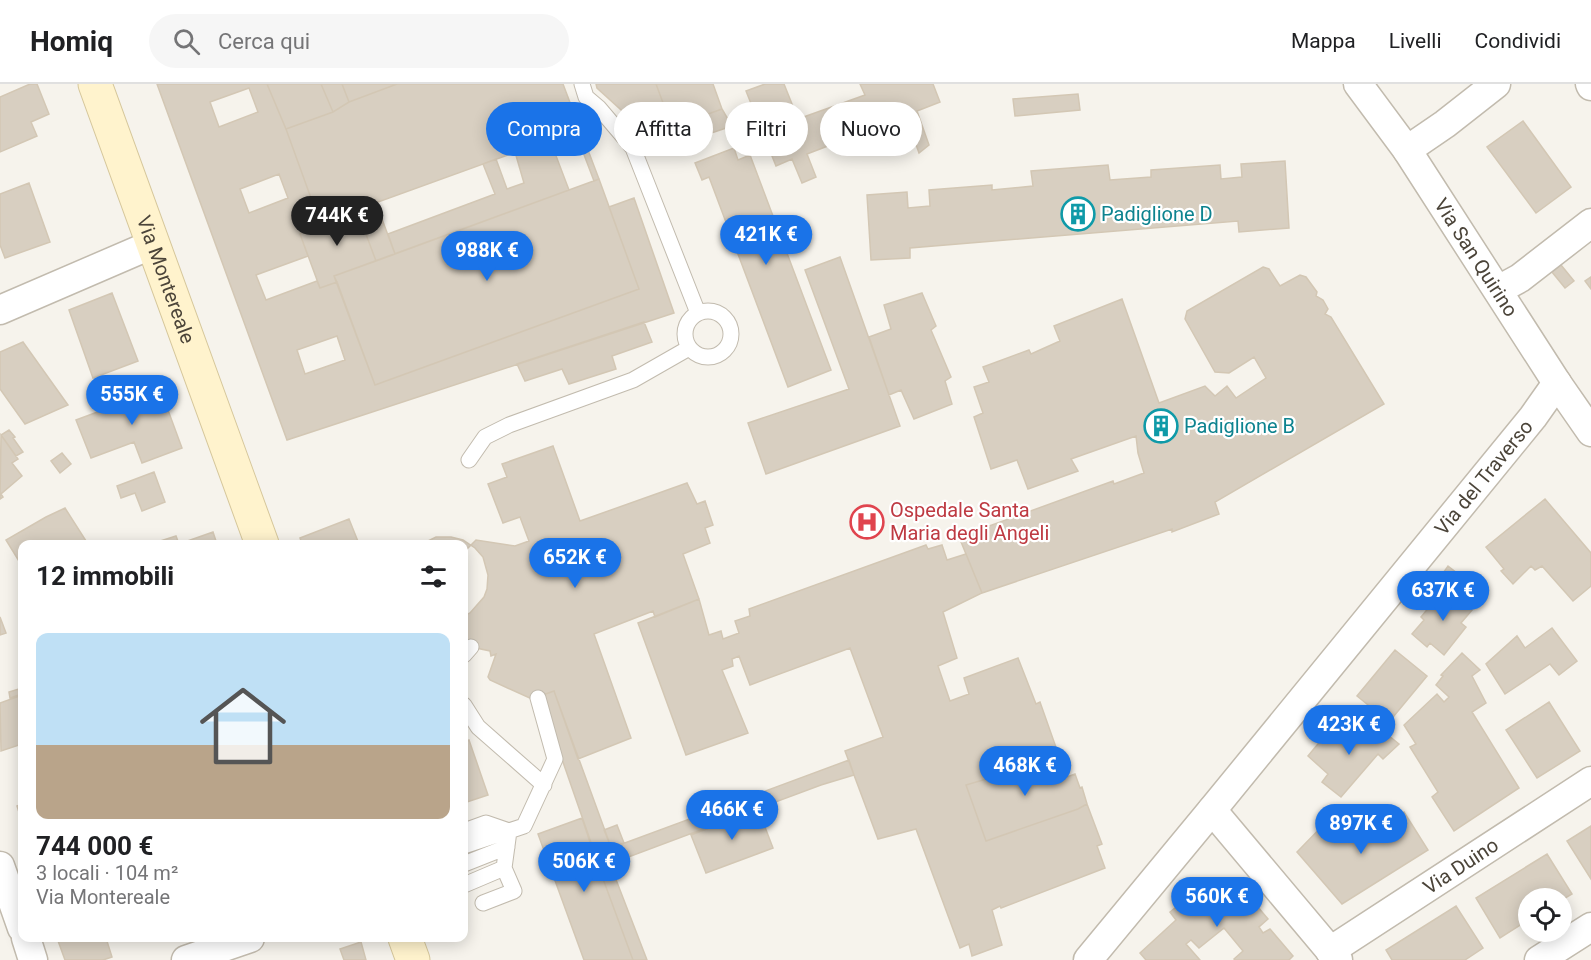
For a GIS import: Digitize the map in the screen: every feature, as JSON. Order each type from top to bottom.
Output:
[{"type":"main road","name":"Via Montereale","points":[[95,84],[261,540]]},
{"type":"main road","points":[[406,942],[413,960]]},
{"type":"street","name":"Via San Quirino","points":[[1358,84],[1407,150],[1591,432]]},
{"type":"street","points":[[1407,150],[1496,84]]},
{"type":"street","points":[[1498,290],[1520,278],[1591,223]]},
{"type":"street","points":[[0,310],[153,244]]},
{"type":"street","name":"Via del Traverso","points":[[1088,960],[1533,417],[1557,383]]},
{"type":"street","name":"Via Duino","points":[[1334,956],[1591,781]]},
{"type":"street","points":[[1212,810],[1334,956]]},
{"type":"street","points":[[0,866],[18,917]]},
{"type":"street","points":[[1539,960],[1591,927]]},
{"type":"street","points":[[27,942],[33,960]]},
{"type":"street","points":[[186,960],[238,942]]},
{"type":"lane","points":[[582,84],[586,97],[599,108],[633,148],[698,313]]},
{"type":"lane","points":[[712,311],[719,313],[729,324],[731,338],[729,345],[718,355],[703,357],[689,348],[685,332],[691,318],[698,313],[712,311]]},
{"type":"lane","points":[[469,460],[485,437],[509,425],[633,380],[689,348]]},
{"type":"lane","points":[[468,845],[524,826],[544,785],[555,759],[538,698]]},
{"type":"lane","points":[[468,711],[478,727],[544,785]]},
{"type":"lane","points":[[468,830],[486,823],[509,831]]},
{"type":"lane","points":[[483,903],[514,891],[504,868],[509,831]]},
{"type":"lane","points":[[468,863],[507,848]]},
{"type":"lane","points":[[468,883],[504,868]]},
{"type":"building","points":[[30,84],[37,84],[49,114],[31,122],[37,136],[0,152],[0,97]]},
{"type":"building","points":[[157,84],[267,84],[320,223],[300,234],[308,256],[256,275],[266,300],[317,281],[320,288],[337,282],[375,385],[639,289],[609,207],[634,198],[674,313],[287,440]],"holes":[[[249,88],[258,112],[219,127],[210,102]],[[279,174],[288,198],[249,213],[240,189]],[[337,336],[345,360],[305,374],[297,350]]]},
{"type":"building","points":[[267,84],[321,84],[333,112],[286,129]]},
{"type":"building","points":[[321,84],[342,84],[349,102],[333,112]]},
{"type":"building","points":[[342,84],[397,84],[349,102]]},
{"type":"building","points":[[397,84],[563,84],[570,102],[486,102],[486,156],[505,156],[320,223],[286,129],[333,112],[349,102]]},
{"type":"building","points":[[596,84],[656,84],[663,102],[614,103],[597,88]]},
{"type":"building","points":[[656,84],[713,84],[722,109],[713,112],[713,102],[663,102]]},
{"type":"building","points":[[765,84],[784,84],[791,102],[750,102],[746,91]]},
{"type":"building","points":[[860,84],[933,84],[940,102],[922,109],[922,102],[845,102],[865,95]]},
{"type":"building","points":[[1078,94],[1080,110],[1015,116],[1013,99]]},
{"type":"building","points":[[722,109],[725,114],[725,128],[713,132],[713,112]]},
{"type":"building","points":[[820,111],[820,149],[808,154],[808,115]]},
{"type":"building","points":[[1523,121],[1571,187],[1536,213],[1487,147]]},
{"type":"building","points":[[922,125],[929,145],[922,151]]},
{"type":"building","points":[[725,151],[725,156],[737,156],[738,160],[750,156],[831,370],[788,387],[709,177],[702,180],[695,163]]},
{"type":"building","points":[[516,156],[556,156],[569,190],[395,254],[388,234],[495,194],[483,164],[496,159],[507,189],[524,183]]},
{"type":"building","points":[[584,156],[590,156],[599,179],[594,181]]},
{"type":"building","points":[[772,156],[808,156],[816,177],[802,183],[792,159],[776,166]]},
{"type":"building","name":"Padiglione D","points":[[1285,161],[1289,228],[1239,232],[1238,221],[910,248],[910,258],[871,260],[867,195],[907,192],[908,208],[930,206],[929,190],[992,185],[992,190],[1033,186],[1031,171],[1108,165],[1110,180],[1151,177],[1151,170],[1220,165],[1221,179],[1242,177],[1241,164]]},
{"type":"building","points":[[599,179],[639,289],[375,385],[334,276]]},
{"type":"building","points":[[29,183],[50,242],[5,258],[0,245],[0,194]]},
{"type":"building","points":[[376,203],[395,254],[376,261],[357,210]]},
{"type":"building","points":[[357,210],[376,261],[334,276],[337,282],[320,288],[300,234],[320,223]]},
{"type":"building","points":[[840,257],[900,426],[766,474],[748,423],[849,389],[805,270]]},
{"type":"building","points":[[1561,265],[1574,281],[1565,288],[1552,272]]},
{"type":"building","name":"Padiglione B","points":[[1263,267],[1269,269],[1280,286],[1300,275],[1306,277],[1317,292],[1316,296],[1323,300],[1328,309],[1325,314],[1331,317],[1384,404],[1215,502],[1219,514],[1172,532],[1172,529],[982,593],[959,537],[1113,481],[1114,484],[1144,473],[1136,436],[1071,459],[1078,471],[1028,489],[1017,460],[991,469],[974,417],[983,413],[974,387],[989,382],[983,367],[1029,350],[1031,354],[1060,341],[1054,326],[1122,299],[1159,403],[1205,386],[1215,396],[1227,386],[1236,398],[1266,378],[1254,357],[1229,373],[1215,372],[1185,319],[1187,311]]},
{"type":"building","points":[[1591,277],[1591,289],[1585,281]]},
{"type":"building","points":[[112,293],[138,361],[93,378],[69,310]]},
{"type":"building","points":[[922,293],[936,326],[931,330],[951,377],[945,381],[952,404],[914,419],[901,390],[889,395],[869,337],[891,329],[884,305]]},
{"type":"building","points":[[644,322],[652,342],[612,356],[616,369],[569,384],[562,369],[525,381],[517,364]]},
{"type":"building","points":[[23,342],[68,405],[25,424],[0,389],[0,352]]},
{"type":"building","points":[[158,383],[182,448],[142,463],[134,442],[91,458],[76,420],[119,404],[117,398]]},
{"type":"building","points":[[9,430],[23,452],[16,456],[1,435]]},
{"type":"building","points":[[1,435],[18,459],[12,463],[22,476],[1,494],[3,497],[0,499]]},
{"type":"building","points":[[553,446],[580,521],[687,483],[697,504],[705,501],[713,525],[705,528],[710,543],[683,554],[699,599],[655,617],[653,611],[594,634],[631,738],[578,759],[554,691],[534,700],[490,680],[488,677],[496,654],[491,656],[490,651],[468,646],[468,548],[476,540],[515,546],[529,541],[520,517],[503,523],[488,484],[507,477],[502,464]]},
{"type":"building","points":[[62,453],[71,464],[60,473],[51,461]]},
{"type":"building","points":[[154,472],[165,502],[142,511],[135,493],[121,498],[117,486]]},
{"type":"building","points":[[1545,499],[1591,553],[1591,586],[1573,601],[1542,566],[1535,570],[1531,566],[1513,584],[1501,571],[1504,569],[1486,547]]},
{"type":"building","points":[[65,508],[85,540],[18,540],[18,560],[6,540]]},
{"type":"building","points":[[349,519],[357,540],[301,540],[300,538]]},
{"type":"building","points":[[213,532],[216,540],[190,540]]},
{"type":"building","points":[[176,536],[178,540],[164,540]]},
{"type":"building","points":[[436,537],[451,537],[463,540],[430,540]]},
{"type":"building","points":[[468,543],[483,557],[488,575],[484,597],[468,614]]},
{"type":"building","points":[[926,545],[928,549],[942,545],[947,560],[966,554],[982,593],[943,612],[957,658],[938,666],[950,701],[969,694],[964,678],[1018,658],[1036,704],[1040,702],[1058,753],[1034,762],[1034,765],[966,785],[986,841],[1087,804],[1102,844],[1097,846],[1105,868],[992,910],[1002,945],[972,956],[969,944],[960,948],[916,829],[878,839],[845,751],[883,737],[850,648],[750,685],[739,656],[732,659],[733,666],[722,670],[748,733],[686,755],[638,623],[699,599],[709,635],[721,631],[723,639],[739,633],[735,621],[750,616],[749,609]]},
{"type":"building","points":[[1448,566],[1471,584],[1464,593],[1441,576]]},
{"type":"building","points":[[1445,588],[1472,610],[1461,623],[1466,627],[1444,655],[1430,643],[1427,647],[1412,634],[1424,620],[1421,617]]},
{"type":"building","points":[[0,617],[6,633],[0,635]]},
{"type":"building","points":[[1552,628],[1577,661],[1559,675],[1550,664],[1505,694],[1486,664],[1517,636],[1525,648]]},
{"type":"building","points":[[1395,650],[1427,676],[1389,722],[1357,696]]},
{"type":"building","points":[[1462,653],[1480,670],[1472,676],[1486,703],[1472,712],[1519,788],[1454,831],[1432,797],[1438,792],[1410,747],[1416,744],[1404,725],[1437,694],[1444,702],[1449,697],[1436,685],[1443,676],[1441,675]]},
{"type":"building","points":[[18,689],[18,695],[10,698],[9,692]]},
{"type":"building","points":[[554,691],[611,847],[595,854],[540,696]]},
{"type":"building","points":[[18,696],[18,745],[1,751],[0,703]]},
{"type":"building","points":[[1549,702],[1580,751],[1537,778],[1506,730]]},
{"type":"building","points":[[1337,721],[1365,743],[1378,727],[1399,744],[1383,759],[1378,754],[1341,797],[1322,782],[1328,774],[1308,756]]},
{"type":"building","points":[[468,740],[488,795],[468,802]]},
{"type":"building","points":[[1058,753],[1067,777],[1075,774],[1087,804],[986,841],[966,785],[1034,765],[1034,762]]},
{"type":"building","points":[[849,760],[854,775],[821,785],[599,868],[595,854]]},
{"type":"building","points":[[758,809],[773,848],[706,873],[691,835]]},
{"type":"building","points":[[1404,812],[1428,850],[1342,904],[1297,852],[1330,818],[1349,841],[1367,831],[1368,834]]},
{"type":"building","points":[[582,818],[633,960],[584,960],[538,834]]},
{"type":"building","points":[[617,825],[624,843],[611,847],[604,830]]},
{"type":"building","points":[[1591,826],[1591,879],[1567,841]]},
{"type":"building","points":[[1547,854],[1568,888],[1518,888],[1518,926],[1500,938],[1476,898]]},
{"type":"building","points":[[610,864],[647,960],[633,960],[599,868]]},
{"type":"building","points":[[1235,880],[1268,919],[1259,927],[1263,933],[1270,929],[1293,956],[1289,960],[1235,960],[1243,951],[1224,928],[1199,948],[1191,940],[1186,944],[1200,960],[1146,960],[1140,953],[1176,920],[1170,912],[1198,889],[1209,901]]},
{"type":"building","points":[[1456,906],[1483,948],[1465,960],[1392,960],[1386,950]]},
{"type":"building","points":[[58,942],[107,942],[112,957],[103,960],[65,960]]},
{"type":"building","points":[[361,942],[366,960],[344,960],[340,949]]},
{"type":"place","name":"Padiglione D","points":[[1078,214]]},
{"type":"place","name":"Padiglione B","points":[[1161,426]]},
{"type":"place","name":"Ospedale Santa Maria degli Angeli","points":[[867,522]]}]
